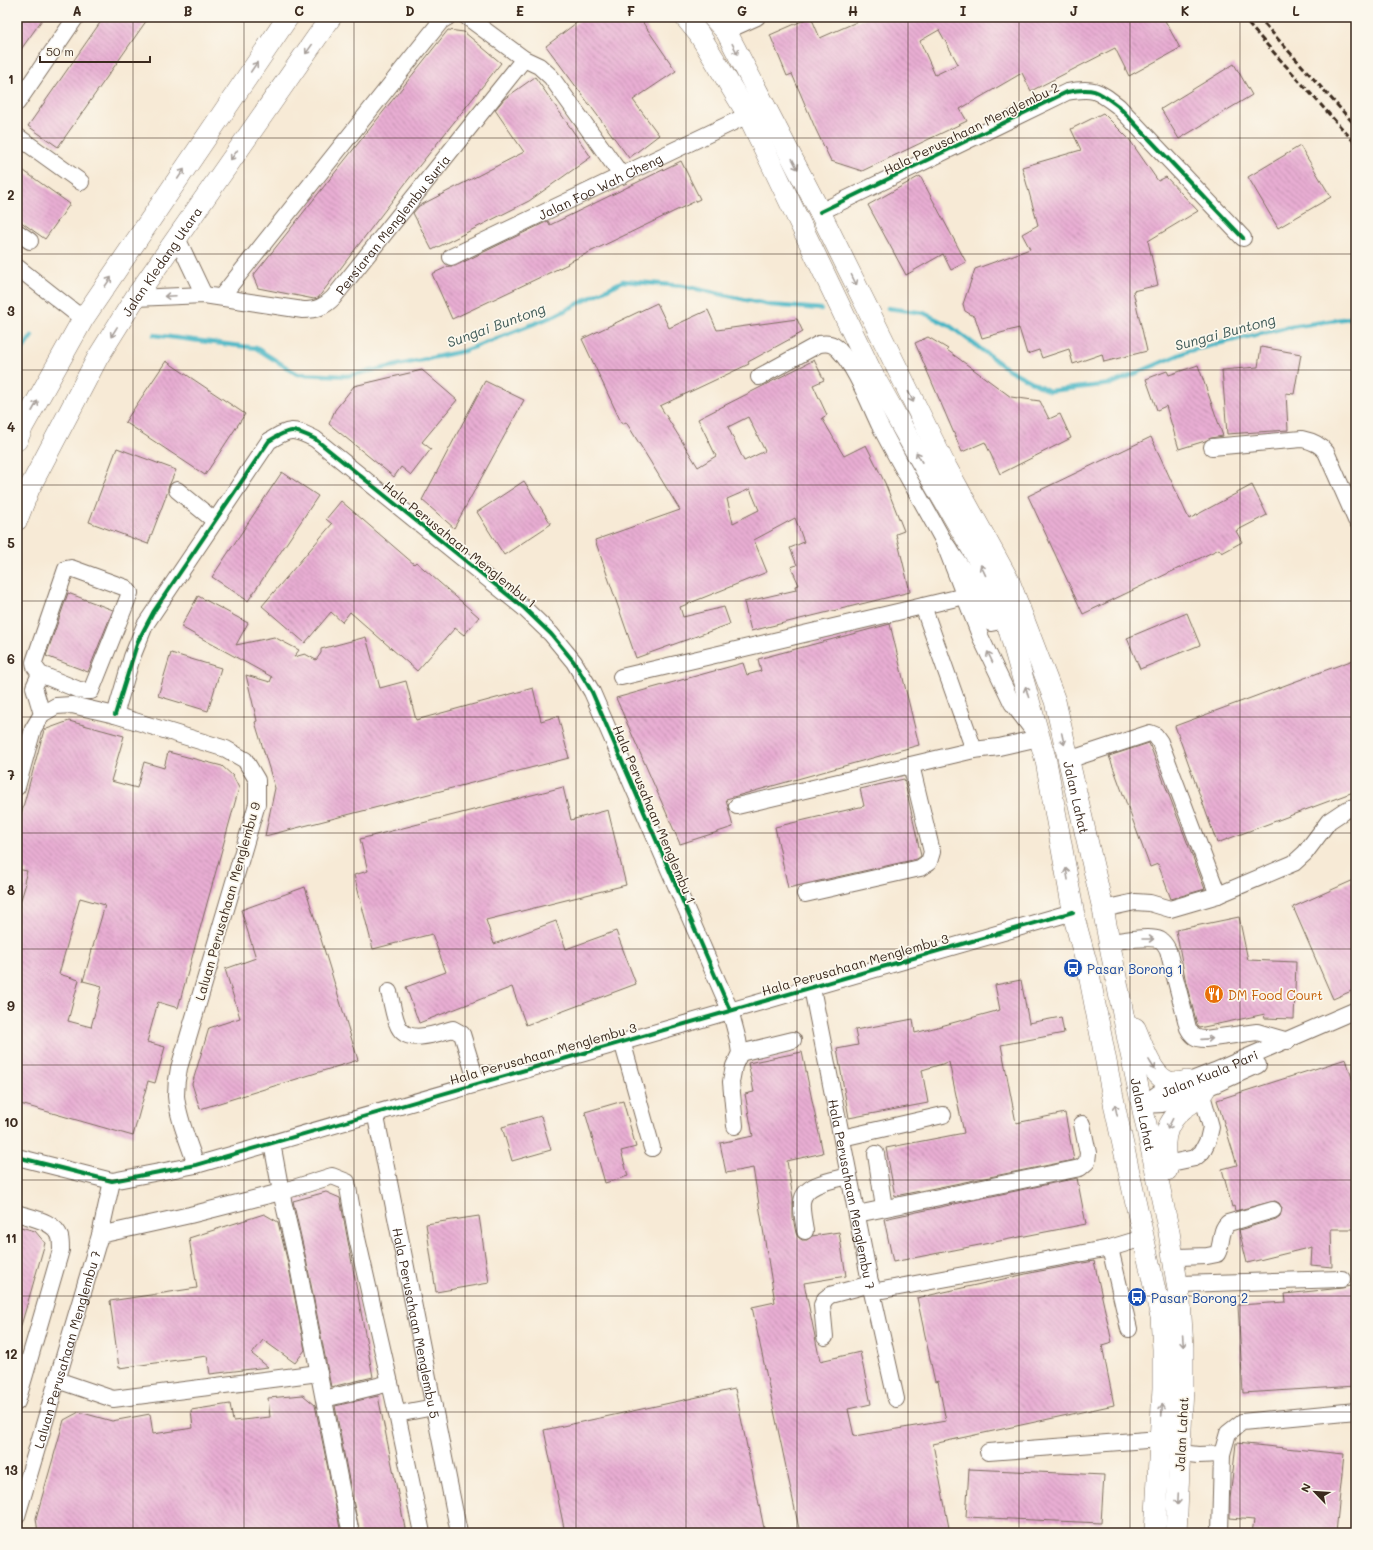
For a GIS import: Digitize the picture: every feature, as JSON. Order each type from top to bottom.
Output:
[{"type":"main road","points":[[269,45],[277,17]]},
{"type":"main road","points":[[17,440],[23,426],[83,319],[288,17]]},
{"type":"main road","name":"Jalan Kledang Utara","points":[[17,520],[29,489],[98,357],[135,298],[331,17]]},
{"type":"main road","points":[[685,17],[699,34],[748,115],[872,373],[977,557],[1008,626],[1046,761],[1073,912],[1088,969],[1143,1238],[1160,1313]]},
{"type":"main road","name":"Jalan Lahat","points":[[719,24],[820,212],[944,463],[1009,581],[1055,701],[1103,909],[1169,1232],[1180,1293],[1183,1347],[1183,1387],[1176,1533]]},
{"type":"main road","points":[[17,491],[35,456],[60,428]]},
{"type":"main road","points":[[1073,912],[1082,920],[1089,940],[1124,1085],[1128,1093],[1143,1105],[1135,1121],[1133,1134],[1145,1185],[1159,1261],[1160,1313],[1163,1349],[1163,1388],[1155,1533]]},
{"type":"main road","points":[[1122,1005],[1128,1013],[1149,1060],[1157,1073],[1165,1080],[1176,1083],[1186,1081]]},
{"type":"main road","points":[[1180,1293],[1178,1234],[1166,1164],[1166,1134],[1171,1121],[1179,1112],[1204,1091]]},
{"type":"street","points":[[17,103],[76,17]]},
{"type":"street","points":[[222,297],[441,21],[448,17]]},
{"type":"street","points":[[467,17],[524,59],[539,66],[551,77],[622,176]]},
{"type":"street","points":[[719,24],[757,17]]},
{"type":"street","name":"Persiaran Menglembu Suria","points":[[135,298],[204,295],[303,310],[314,310],[325,306],[333,298],[524,59]]},
{"type":"street","name":"Hala Perusahaan Menglembu 2","points":[[820,212],[1067,92],[1086,89],[1101,93],[1118,106],[1243,238]]},
{"type":"street","name":"Jalan Foo Wah Cheng","points":[[451,258],[748,115]]},
{"type":"street","points":[[17,136],[81,182]]},
{"type":"street","points":[[17,232],[30,241]]},
{"type":"street","points":[[177,238],[204,295]]},
{"type":"street","points":[[19,273],[83,319]]},
{"type":"street","points":[[759,377],[819,344],[826,343],[833,345],[839,350],[852,369],[880,426],[943,540],[968,578],[986,619],[991,623],[996,622],[999,605]]},
{"type":"street","name":"Hala Perusahaan Menglembu 1","points":[[115,715],[132,657],[145,626],[270,441],[284,431],[300,431],[315,439],[524,608],[551,634],[574,662],[592,692],[730,1010],[740,1053]]},
{"type":"street","points":[[1212,447],[1302,439],[1313,442],[1322,447],[1326,452],[1351,496],[1356,520]]},
{"type":"street","points":[[177,490],[216,521]]},
{"type":"street","points":[[736,806],[974,750],[999,747],[1040,738],[1012,703],[981,638],[943,540]]},
{"type":"street","points":[[72,568],[126,588],[130,593],[91,691],[79,690],[40,674],[34,662],[66,569],[72,568]]},
{"type":"street","points":[[621,677],[965,596]]},
{"type":"street","points":[[923,606],[974,750]]},
{"type":"street","points":[[17,787],[33,729],[42,714],[34,687],[40,674]]},
{"type":"street","name":"Laluan Perusahaan Menglembu 9","points":[[42,714],[56,706],[72,705],[115,715],[226,749],[245,760],[257,780],[257,804],[176,1081],[176,1095],[179,1109],[196,1165]]},
{"type":"street","points":[[1068,760],[1150,733],[1155,735],[1160,742],[1218,895]]},
{"type":"street","points":[[805,894],[920,868],[929,862],[932,852],[911,765]]},
{"type":"street","points":[[1103,909],[1135,902],[1150,903],[1170,909],[1218,895],[1294,863],[1305,853],[1329,821],[1356,806]]},
{"type":"street","name":"Hala Perusahaan Menglembu 3","points":[[17,1157],[112,1181],[196,1165],[375,1112],[1073,912]]},
{"type":"street","points":[[1109,942],[1158,939],[1164,944],[1168,950],[1188,1028],[1198,1039],[1205,1040],[1257,1032],[1288,1041]]},
{"type":"street","name":"Hala Perusahaan Menglembu 7","points":[[812,988],[872,1288],[896,1399]]},
{"type":"street","points":[[389,992],[399,1028],[405,1034],[419,1037],[453,1030],[462,1034],[477,1083]]},
{"type":"street","name":"Jalan Kuala Pari","points":[[1143,1105],[1159,1093],[1288,1041],[1356,1010]]},
{"type":"street","name":"Jalan Kuala Pari","points":[[1143,1105],[1162,1104],[1204,1091],[1356,1021]]},
{"type":"street","points":[[735,1126],[731,1082],[734,1066],[740,1053],[793,1040]]},
{"type":"street","points":[[622,1041],[652,1148]]},
{"type":"street","name":"Jalan Kuala Pari","points":[[1166,1164],[1195,1158],[1202,1152],[1211,1127],[1204,1091]]},
{"type":"street","name":"Hala Perusahaan Menglembu 5","points":[[375,1112],[459,1533]]},
{"type":"street","points":[[842,1138],[943,1115]]},
{"type":"street","points":[[857,1214],[1080,1168],[1087,1162],[1088,1154],[1082,1124]]},
{"type":"street","points":[[272,1143],[351,1533]]},
{"type":"street","points":[[876,1154],[884,1208]]},
{"type":"street","points":[[100,1235],[190,1215],[281,1192],[332,1176],[347,1182],[356,1238],[390,1383],[422,1533]]},
{"type":"street","points":[[805,1231],[802,1202],[805,1193],[811,1187],[850,1176]]},
{"type":"street","name":"Laluan Perusahaan Menglembu 7","points":[[17,1516],[100,1235],[112,1181]]},
{"type":"street","points":[[1179,1257],[1217,1254],[1220,1248],[1224,1227],[1228,1223],[1273,1210]]},
{"type":"street","points":[[17,1213],[46,1222],[55,1228],[60,1238],[61,1250],[17,1402]]},
{"type":"street","points":[[825,1337],[822,1305],[825,1298],[830,1295],[1110,1248],[1143,1238]]},
{"type":"street","points":[[1110,1248],[1129,1329]]},
{"type":"street","points":[[1180,1293],[1342,1279]]},
{"type":"street","points":[[57,1380],[113,1399],[319,1373]]},
{"type":"street","points":[[324,1399],[390,1383]]},
{"type":"street","points":[[396,1414],[434,1407]]},
{"type":"street","points":[[1220,1533],[1222,1454],[1228,1433],[1242,1422],[1356,1411]]},
{"type":"street","points":[[988,1452],[1160,1439]]},
{"type":"street","points":[[1180,1453],[1198,1455],[1222,1454]]},
{"type":"building","points":[[17,17],[44,17],[17,55]]},
{"type":"building","points":[[104,17],[149,17],[58,147],[28,126]]},
{"type":"building","points":[[584,17],[639,17],[676,71],[633,100],[659,135],[629,158],[546,46]]},
{"type":"building","points":[[811,17],[820,38],[868,17],[1163,17],[1180,48],[1129,76],[1115,48],[1031,91],[1022,73],[960,109],[967,121],[862,171],[831,161],[792,74],[787,76],[770,35]],"holes":[[[939,30],[958,64],[935,75],[920,41]]]},
{"type":"building","points":[[448,30],[464,32],[501,63],[408,180],[318,298],[314,299],[258,288],[253,276]]},
{"type":"building","points":[[1234,64],[1252,95],[1179,139],[1161,109]]},
{"type":"building","points":[[535,77],[591,157],[529,201],[432,250],[413,213],[419,206],[524,152],[495,110],[504,99]]},
{"type":"building","points":[[1103,113],[1129,139],[1158,181],[1166,177],[1198,211],[1148,241],[1158,285],[1133,291],[1147,351],[1104,362],[1102,354],[1073,364],[1069,349],[1042,358],[1039,350],[1027,354],[1019,328],[982,338],[975,317],[965,311],[963,304],[975,269],[1030,249],[1022,234],[1038,225],[1022,167],[1081,150],[1071,129]]},
{"type":"building","points":[[1300,146],[1331,197],[1278,228],[1248,177]]},
{"type":"building","points":[[681,161],[700,199],[452,319],[432,274],[449,266],[455,266],[548,221],[550,225]]},
{"type":"building","points":[[17,166],[70,204],[45,239],[17,219]]},
{"type":"building","points":[[920,176],[966,262],[951,270],[943,254],[906,275],[868,205]]},
{"type":"building","points":[[657,303],[669,328],[708,310],[717,330],[797,319],[803,332],[748,362],[749,364],[660,406],[698,467],[716,456],[698,419],[814,360],[824,380],[813,385],[827,415],[822,418],[841,451],[844,456],[866,445],[885,483],[904,531],[896,534],[910,592],[751,631],[744,602],[796,590],[795,586],[799,585],[791,567],[797,565],[790,548],[804,542],[795,518],[754,540],[767,572],[680,607],[683,617],[724,607],[730,624],[636,658],[595,540],[680,510],[626,422],[622,424],[582,339]],"holes":[[[748,417],[765,451],[744,461],[728,427]],[[750,489],[759,510],[733,523],[727,499]]]},
{"type":"building","points":[[928,337],[948,349],[947,350],[1011,397],[1040,401],[1049,419],[1060,414],[1071,438],[1000,474],[985,442],[962,452],[915,343]]},
{"type":"building","points":[[1261,347],[1301,354],[1294,394],[1286,393],[1288,430],[1227,434],[1222,370],[1258,367]]},
{"type":"building","points":[[166,361],[245,414],[205,475],[125,422]]},
{"type":"building","points":[[1198,365],[1223,436],[1211,438],[1179,449],[1166,406],[1157,410],[1146,379],[1167,371],[1169,375]]},
{"type":"building","points":[[422,370],[457,400],[422,442],[431,449],[411,475],[401,467],[394,477],[329,424],[335,410],[354,386]]},
{"type":"building","points":[[485,381],[524,400],[454,528],[422,500]]},
{"type":"building","points":[[1151,437],[1189,519],[1252,485],[1267,515],[1236,531],[1242,542],[1222,553],[1219,549],[1083,614],[1028,496]]},
{"type":"building","points":[[117,448],[176,470],[148,544],[89,522]]},
{"type":"building","points":[[282,472],[318,496],[248,601],[212,577]]},
{"type":"building","points":[[524,481],[551,524],[504,555],[477,512]]},
{"type":"building","points":[[341,501],[414,564],[416,562],[479,617],[464,635],[455,628],[417,671],[350,612],[342,622],[331,612],[305,643],[262,606],[332,524],[326,519]]},
{"type":"building","points":[[68,593],[113,610],[88,672],[46,656]]},
{"type":"building","points":[[198,596],[248,623],[236,645],[274,637],[299,650],[294,657],[305,654],[316,660],[321,653],[321,649],[366,637],[380,688],[406,681],[416,720],[533,688],[541,721],[558,716],[569,758],[265,836],[275,788],[255,722],[257,721],[246,675],[270,682],[272,677],[181,627]]},
{"type":"building","points":[[1187,613],[1200,645],[1140,669],[1127,638]]},
{"type":"building","points":[[890,624],[919,745],[726,799],[733,827],[680,844],[616,698],[743,663],[747,675],[761,671],[758,659]]},
{"type":"building","points":[[171,653],[221,668],[208,711],[158,696]]},
{"type":"building","points":[[1356,659],[1356,791],[1217,843],[1175,726]]},
{"type":"building","points":[[69,721],[124,736],[111,781],[137,788],[144,762],[164,768],[168,752],[222,766],[233,776],[239,788],[178,1008],[158,1002],[147,1042],[165,1047],[155,1083],[148,1081],[133,1136],[17,1103],[17,913],[26,883],[24,882],[27,871],[17,869],[17,829],[44,730]],"holes":[[[80,898],[105,905],[83,981],[102,986],[91,1027],[68,1021],[79,980],[59,974]]]},
{"type":"building","points":[[1149,743],[1205,889],[1171,899],[1158,864],[1150,867],[1109,756]]},
{"type":"building","points":[[904,779],[921,856],[917,859],[788,888],[775,827],[864,806],[860,789]]},
{"type":"building","points":[[563,787],[571,820],[608,810],[626,885],[486,920],[494,944],[556,921],[566,949],[616,931],[636,984],[526,1025],[512,987],[419,1023],[406,987],[446,972],[432,934],[373,949],[354,875],[368,871],[360,839]]},
{"type":"building","points":[[1356,879],[1356,989],[1333,999],[1293,907]]},
{"type":"building","points":[[305,887],[358,1060],[200,1109],[192,1084],[209,1028],[240,1018],[225,969],[256,958],[241,910]]},
{"type":"building","points":[[1239,917],[1248,960],[1296,962],[1294,1019],[1264,1018],[1265,1014],[1199,1028],[1186,983],[1176,930]]},
{"type":"building","points":[[1021,980],[1029,1023],[1061,1017],[1064,1033],[1001,1045],[1016,1123],[1065,1113],[1074,1160],[895,1196],[886,1148],[964,1133],[949,1062],[922,1070],[928,1103],[849,1118],[837,1049],[858,1045],[855,1030],[913,1019],[915,1033],[1000,1010],[995,985]]},
{"type":"building","points":[[802,1052],[823,1153],[787,1161],[793,1198],[793,1218],[796,1233],[802,1240],[807,1240],[812,1236],[839,1232],[846,1276],[804,1283],[820,1361],[860,1352],[871,1404],[848,1409],[854,1436],[946,1421],[938,1381],[935,1382],[917,1298],[1035,1272],[1094,1261],[1112,1342],[1102,1345],[1114,1405],[933,1444],[950,1533],[800,1533],[752,1307],[775,1302],[753,1168],[726,1173],[720,1143],[753,1136],[745,1094],[754,1092],[748,1063]]},
{"type":"building","points":[[1346,1059],[1356,1091],[1356,1229],[1331,1229],[1332,1267],[1311,1265],[1312,1247],[1247,1263],[1239,1230],[1276,1219],[1280,1216],[1282,1208],[1279,1203],[1275,1201],[1235,1211],[1234,1206],[1232,1207],[1222,1169],[1237,1165],[1217,1100]]},
{"type":"building","points":[[623,1101],[636,1147],[621,1151],[628,1176],[605,1183],[585,1112]]},
{"type":"building","points":[[541,1116],[551,1150],[512,1161],[502,1127]]},
{"type":"building","points":[[1077,1178],[1086,1224],[893,1262],[884,1219]]},
{"type":"building","points":[[326,1192],[340,1198],[373,1377],[331,1387],[293,1201]]},
{"type":"building","points":[[264,1214],[278,1222],[288,1263],[305,1350],[295,1363],[263,1340],[252,1354],[268,1367],[210,1374],[207,1356],[119,1368],[110,1301],[197,1288],[189,1238]]},
{"type":"building","points":[[479,1216],[489,1283],[436,1292],[426,1224]]},
{"type":"building","points":[[17,1226],[35,1231],[45,1243],[20,1329],[17,1328]]},
{"type":"building","points":[[1356,1285],[1356,1386],[1243,1393],[1238,1305],[1286,1302],[1285,1294],[1342,1288]]},
{"type":"building","points":[[735,1389],[765,1533],[565,1533],[544,1430]]},
{"type":"building","points":[[303,1395],[315,1405],[341,1533],[38,1533],[36,1518],[64,1420],[79,1412],[112,1421],[150,1414],[153,1434],[193,1428],[191,1410],[230,1404],[233,1421],[270,1417],[268,1398]]},
{"type":"building","points":[[378,1396],[406,1533],[360,1533],[352,1496],[335,1406]]},
{"type":"building","points":[[1236,1443],[1344,1454],[1336,1533],[1252,1533],[1254,1520],[1230,1518],[1230,1499]]},
{"type":"building","points":[[969,1469],[1104,1475],[1101,1523],[966,1517]]},
{"type":"waterway","name":"Sungai Buntong","points":[[154,335],[256,348],[297,374],[347,376],[464,351],[554,316],[623,281],[683,286],[770,305],[821,309]]},
{"type":"waterway","name":"Sungai Buntong","points":[[888,308],[924,313],[950,326],[1006,368],[1049,391],[1111,384],[1188,351],[1284,328],[1356,317]]},
{"type":"waterway","name":"Sungai Buntong","points":[[17,357],[32,336]]},
{"type":"railway","points":[[1242,17],[1356,144]]},
{"type":"railway","points":[[1258,17],[1356,126]]},
{"type":"cycle path","points":[[820,212],[1067,92],[1089,90],[1105,96],[1118,106],[1243,238]]},
{"type":"cycle path","points":[[115,715],[138,641],[154,611],[269,441],[282,434],[292,431],[308,435],[315,439],[524,608],[551,634],[574,662],[592,692],[730,1010]]},
{"type":"cycle path","points":[[17,1157],[112,1181],[196,1165],[1073,912]]},
{"type":"place","name":"Pasar Borong 1","points":[[1073,968]]},
{"type":"place","name":"DM Food Court","points":[[1214,994]]},
{"type":"place","name":"Pasar Borong 2","points":[[1137,1297]]}]
